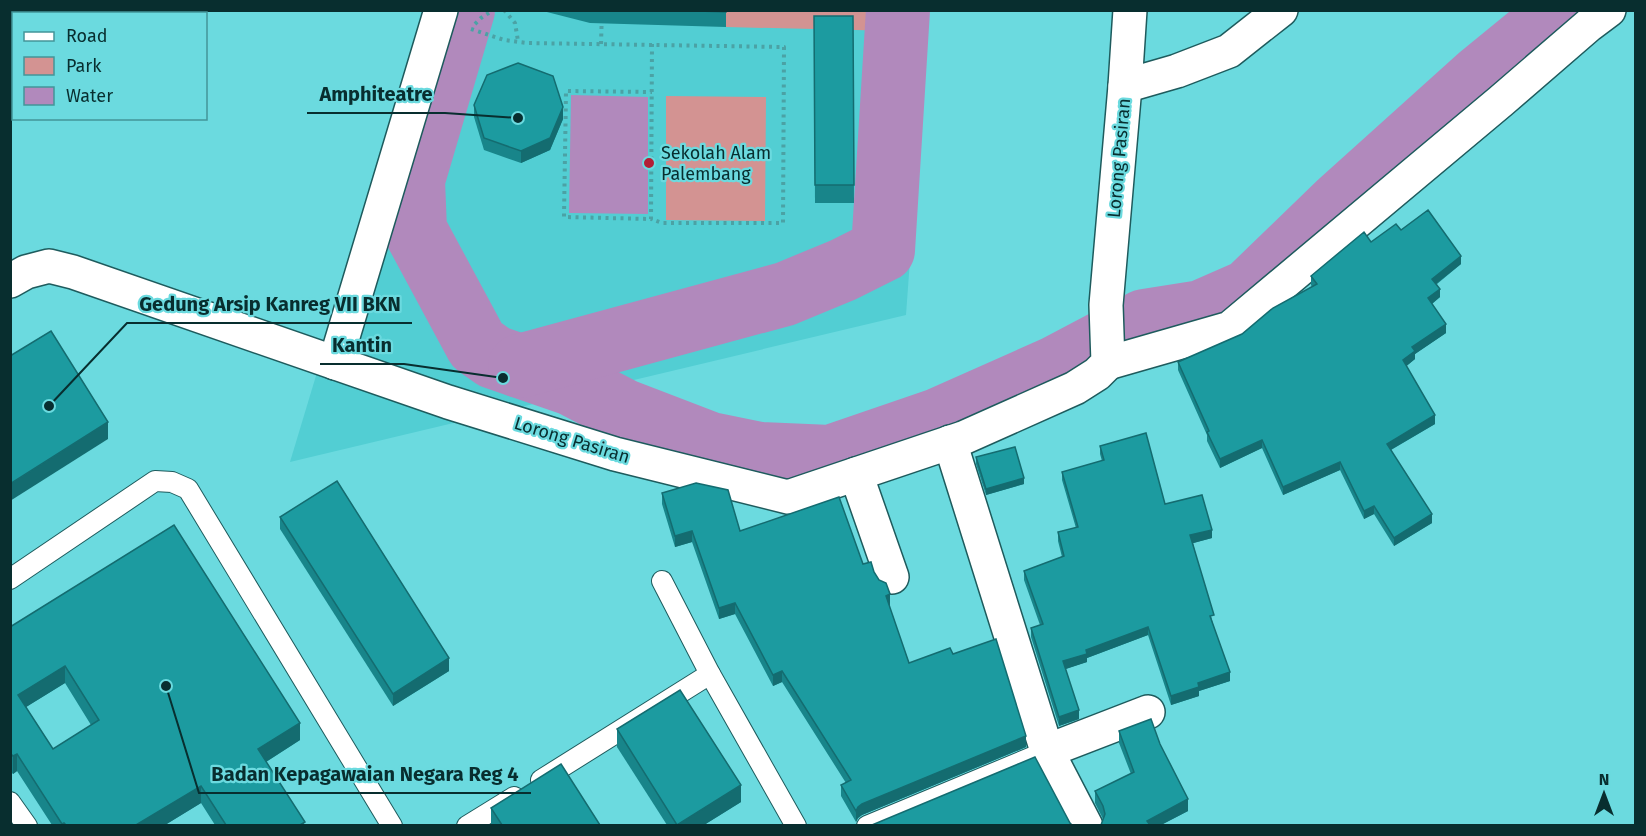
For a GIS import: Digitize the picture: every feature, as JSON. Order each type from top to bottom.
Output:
[{"type":"street","points":[[335,363],[441,10]]},
{"type":"street","name":"Lorong Pasiran","points":[[10,281],[26,272],[49,266],[73,272],[448,402],[615,454],[788,497],[950,442],[1075,388],[1097,374],[1107,352],[1106,305],[1130,10]]},
{"type":"street","points":[[1125,86],[1177,71],[1229,51],[1281,10]]},
{"type":"street","points":[[1107,352],[1230,328],[1501,101],[1588,25],[1609,10]]},
{"type":"street","points":[[950,442],[1047,751],[1086,825]]},
{"type":"street","points":[[856,474],[892,577]]},
{"type":"street","points":[[1047,751],[1148,712]]},
{"type":"lane","points":[[10,579],[155,481],[172,482],[188,489],[392,825]]},
{"type":"lane","points":[[662,581],[710,674],[796,825]]},
{"type":"lane","points":[[467,825],[710,674]]},
{"type":"lane","points":[[867,825],[1047,751]]},
{"type":"lane","points":[[10,802],[27,825]]},
{"type":"path","points":[[493,10],[471,29],[504,40],[518,41],[784,47],[783,223],[662,223],[651,219],[564,217],[566,90],[652,92]]},
{"type":"path","points":[[504,10],[515,23],[518,41]]},
{"type":"path","points":[[601,44],[602,10]]},
{"type":"path","points":[[651,219],[652,44]]},
{"type":"shaded area","name":"Sekolah Alam Palembang","points":[[426,11],[928,11],[906,315],[290,462]]},
{"type":"green space","points":[[726,11],[898,11],[897,31],[726,27]]},
{"type":"green space","points":[[666,96],[766,97],[765,221],[666,220]]},
{"type":"water","points":[[571,95],[648,97],[648,214],[569,213]]},
{"type":"building","points":[[668,10],[726,10],[726,12]]},
{"type":"building","points":[[814,16],[853,16],[854,185],[815,185]]},
{"type":"building","points":[[518,63],[553,76],[563,107],[550,138],[521,151],[484,138],[474,105],[487,75]]},
{"type":"building","points":[[1428,210],[1461,256],[1432,279],[1440,289],[1428,298],[1446,324],[1412,347],[1415,351],[1403,360],[1435,415],[1387,444],[1432,514],[1394,538],[1374,506],[1364,511],[1340,462],[1283,487],[1262,440],[1220,459],[1178,362],[1242,334],[1273,308],[1317,284],[1311,276],[1364,232],[1371,242],[1396,224],[1401,230]]},
{"type":"building","points":[[51,331],[108,422],[10,484],[10,356]]},
{"type":"building","points":[[1146,433],[1165,504],[1202,495],[1212,530],[1190,535],[1214,615],[1210,616],[1230,672],[1198,683],[1199,687],[1171,696],[1148,627],[1086,650],[1087,654],[1063,661],[1079,710],[1059,717],[1031,628],[1043,624],[1024,571],[1064,556],[1058,532],[1078,527],[1062,472],[1104,460],[1100,446]]},
{"type":"building","points":[[1015,447],[1024,478],[986,489],[976,457]]},
{"type":"building","points":[[337,481],[449,658],[393,694],[280,517]]},
{"type":"building","points":[[696,483],[728,490],[740,531],[839,497],[863,564],[871,562],[879,580],[886,583],[890,594],[886,596],[909,663],[950,648],[953,654],[996,639],[1026,736],[862,804],[856,811],[841,785],[851,780],[782,671],[773,675],[735,603],[719,608],[692,531],[675,536],[662,493]]},
{"type":"building","points":[[174,525],[300,723],[258,749],[305,822],[300,825],[226,825],[201,786],[136,825],[62,824],[17,754],[13,756],[10,753],[10,627]],"holes":[[[65,666],[99,720],[53,749],[18,695]]]},
{"type":"building","points":[[680,690],[741,785],[677,825],[617,729]]},
{"type":"building","points":[[1151,719],[1160,744],[1188,799],[1147,821],[1150,825],[1101,825],[1105,814],[1095,791],[1134,772],[1119,731]]},
{"type":"building","points":[[1035,757],[1072,825],[872,825]]},
{"type":"building","points":[[561,764],[600,825],[502,825],[491,808]]},
{"type":"waterway","points":[[463,10],[413,180],[415,230],[477,345],[494,357],[572,384],[624,411],[710,444],[760,454],[830,457],[938,420],[1055,368],[1144,321],[1201,312],[1249,291],[1340,203],[1480,77],[1562,10]]},
{"type":"waterway","points":[[520,366],[785,294],[843,270],[883,250],[898,10]]},
{"type":"place","name":"Amphiteatre","points":[[518,118]]},
{"type":"place","name":"Sekolah Alam Palembang","points":[[649,163]]},
{"type":"place","name":"Kantin","points":[[503,378]]},
{"type":"place","name":"Gedung Arsip Kanreg VII BKN","points":[[49,406]]},
{"type":"place","name":"Badan Kepagawaian Negara Reg 4","points":[[166,686]]}]
